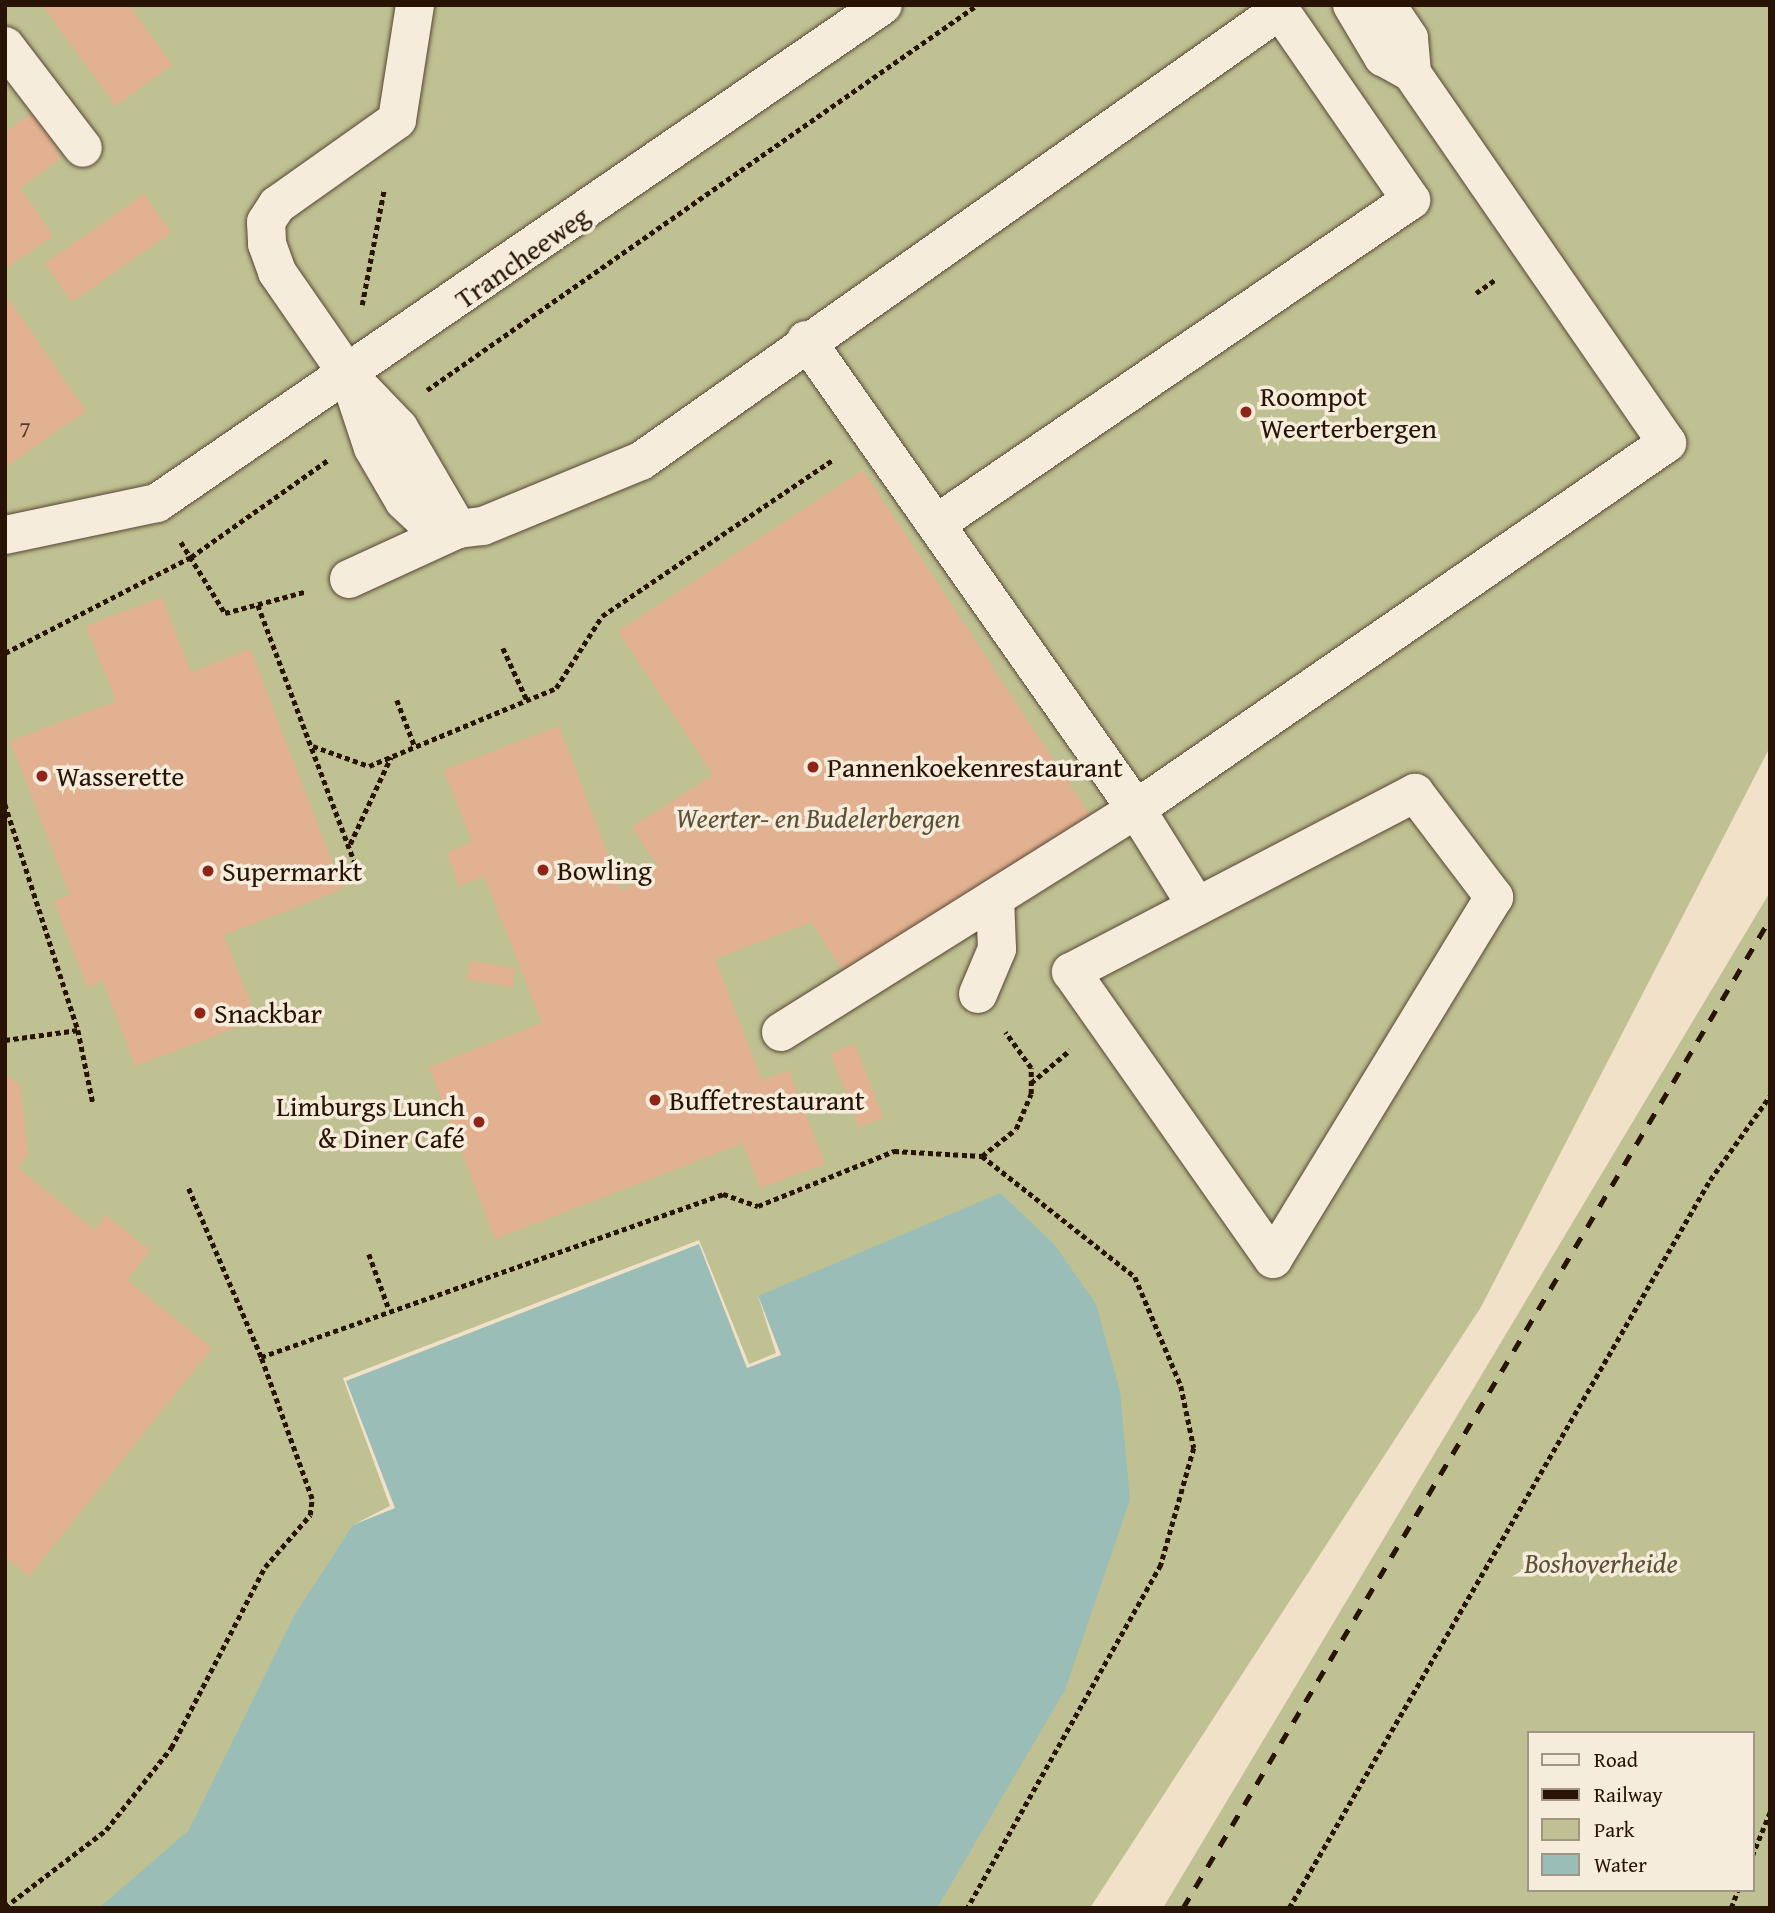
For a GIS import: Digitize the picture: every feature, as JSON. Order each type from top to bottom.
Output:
[{"type":"lane","points":[[415,5],[397,120],[277,205],[266,222],[277,272],[349,376],[377,425],[404,501],[422,518],[458,529]]},
{"type":"lane","name":"Trancheeweg","points":[[157,503],[349,376],[883,5]]},
{"type":"lane","points":[[781,1032],[1136,809],[1667,443],[1412,73],[1383,57],[1352,5]]},
{"type":"lane","points":[[1387,5],[1409,38],[1412,73]]},
{"type":"lane","points":[[349,579],[458,529],[483,526],[641,461],[806,340],[1283,8],[1411,201],[936,524]]},
{"type":"lane","points":[[5,46],[83,148]]},
{"type":"lane","points":[[806,340],[1136,809],[1196,905]]},
{"type":"lane","points":[[5,535],[157,503]]},
{"type":"lane","points":[[1415,793],[1494,897],[1273,1259],[1071,972],[1196,905],[1415,793]]},
{"type":"lane","points":[[978,993],[998,949],[995,898]]},
{"type":"path","points":[[5,653],[191,557],[977,5]]},
{"type":"path","points":[[349,376],[397,120]]},
{"type":"path","points":[[313,746],[369,766],[556,688],[602,616],[872,433]]},
{"type":"path","points":[[157,503],[225,613],[349,579]]},
{"type":"path","points":[[258,605],[359,873]]},
{"type":"path","points":[[503,648],[527,700]]},
{"type":"path","points":[[397,700],[415,747]]},
{"type":"path","points":[[349,844],[391,757]]},
{"type":"path","points":[[5,804],[78,1030],[93,1102]]},
{"type":"path","points":[[978,993],[1031,1068],[1031,1094],[1016,1129],[982,1156]]},
{"type":"path","points":[[5,1040],[78,1030]]},
{"type":"path","points":[[1289,1908],[1710,1180],[1770,1096]]},
{"type":"path","points":[[261,1357],[389,1309],[723,1194],[758,1206],[894,1151],[982,1156],[1135,1277],[1181,1386],[1194,1448],[1161,1565],[968,1908]]},
{"type":"path","points":[[5,1907],[106,1830],[171,1748],[265,1567],[310,1515],[312,1499],[261,1357],[187,1185]]},
{"type":"path","points":[[369,1254],[389,1309]]},
{"type":"path","points":[[1754,1851],[1770,1812]]},
{"type":"green space","name":"Weerter- en Budelerbergen","points":[[5,5],[1770,5],[1770,747],[1481,1307],[1090,1908],[5,1908]]},
{"type":"green space","name":"Boshoverheide","points":[[1770,892],[1770,1908],[1163,1908]]},
{"type":"water","points":[[1000,1193],[1054,1244],[1096,1304],[1120,1391],[1130,1500],[1065,1690],[937,1908],[99,1908],[189,1830],[294,1616],[353,1525],[394,1508],[346,1381],[699,1244],[747,1368],[781,1355],[758,1296]]},
{"type":"pier","points":[[699,1240],[749,1364],[776,1353],[757,1293],[781,1355],[747,1368],[699,1244],[346,1381],[395,1508],[353,1525],[390,1506],[343,1378]]},
{"type":"building","points":[[42,5],[129,5],[172,65],[116,106]]},
{"type":"building","points":[[34,111],[61,158],[20,188],[53,236],[5,269],[5,132]]},
{"type":"building","points":[[144,194],[171,233],[72,302],[45,263]]},
{"type":"building","points":[[5,294],[86,411],[5,467]]},
{"type":"building","points":[[863,470],[1090,815],[846,976],[811,922],[715,959],[762,1080],[789,1070],[825,1164],[760,1188],[743,1143],[495,1239],[429,1067],[542,1023],[484,876],[459,886],[447,853],[472,842],[444,770],[559,726],[622,891],[658,867],[632,827],[713,775],[618,631]]},
{"type":"building","points":[[162,597],[191,672],[250,649],[343,889],[224,935],[257,1020],[135,1066],[103,981],[87,987],[54,901],[70,895],[10,741],[116,701],[86,626]]},
{"type":"building","points":[[470,961],[515,968],[512,987],[467,980]]},
{"type":"building","points":[[855,1044],[883,1118],[859,1127],[831,1053]]},
{"type":"building","points":[[5,1073],[20,1085],[28,1155],[18,1168],[95,1230],[106,1215],[150,1251],[127,1280],[212,1348],[29,1576],[5,1557]]},
{"type":"railway","points":[[1183,1908],[1770,919]]},
{"type":"place","name":"Roompot Weerterbergen","points":[[1246,412]]},
{"type":"place","name":"Pannenkoekenrestaurant","points":[[813,767]]},
{"type":"place","name":"Wasserette","points":[[42,776]]},
{"type":"place","name":"Bowling","points":[[543,870]]},
{"type":"place","name":"Supermarkt","points":[[208,871]]},
{"type":"place","name":"Snackbar","points":[[200,1013]]},
{"type":"place","name":"Buffetrestaurant","points":[[655,1100]]},
{"type":"place","name":"Limburgs Lunch & Diner Café","points":[[479,1122]]}]
